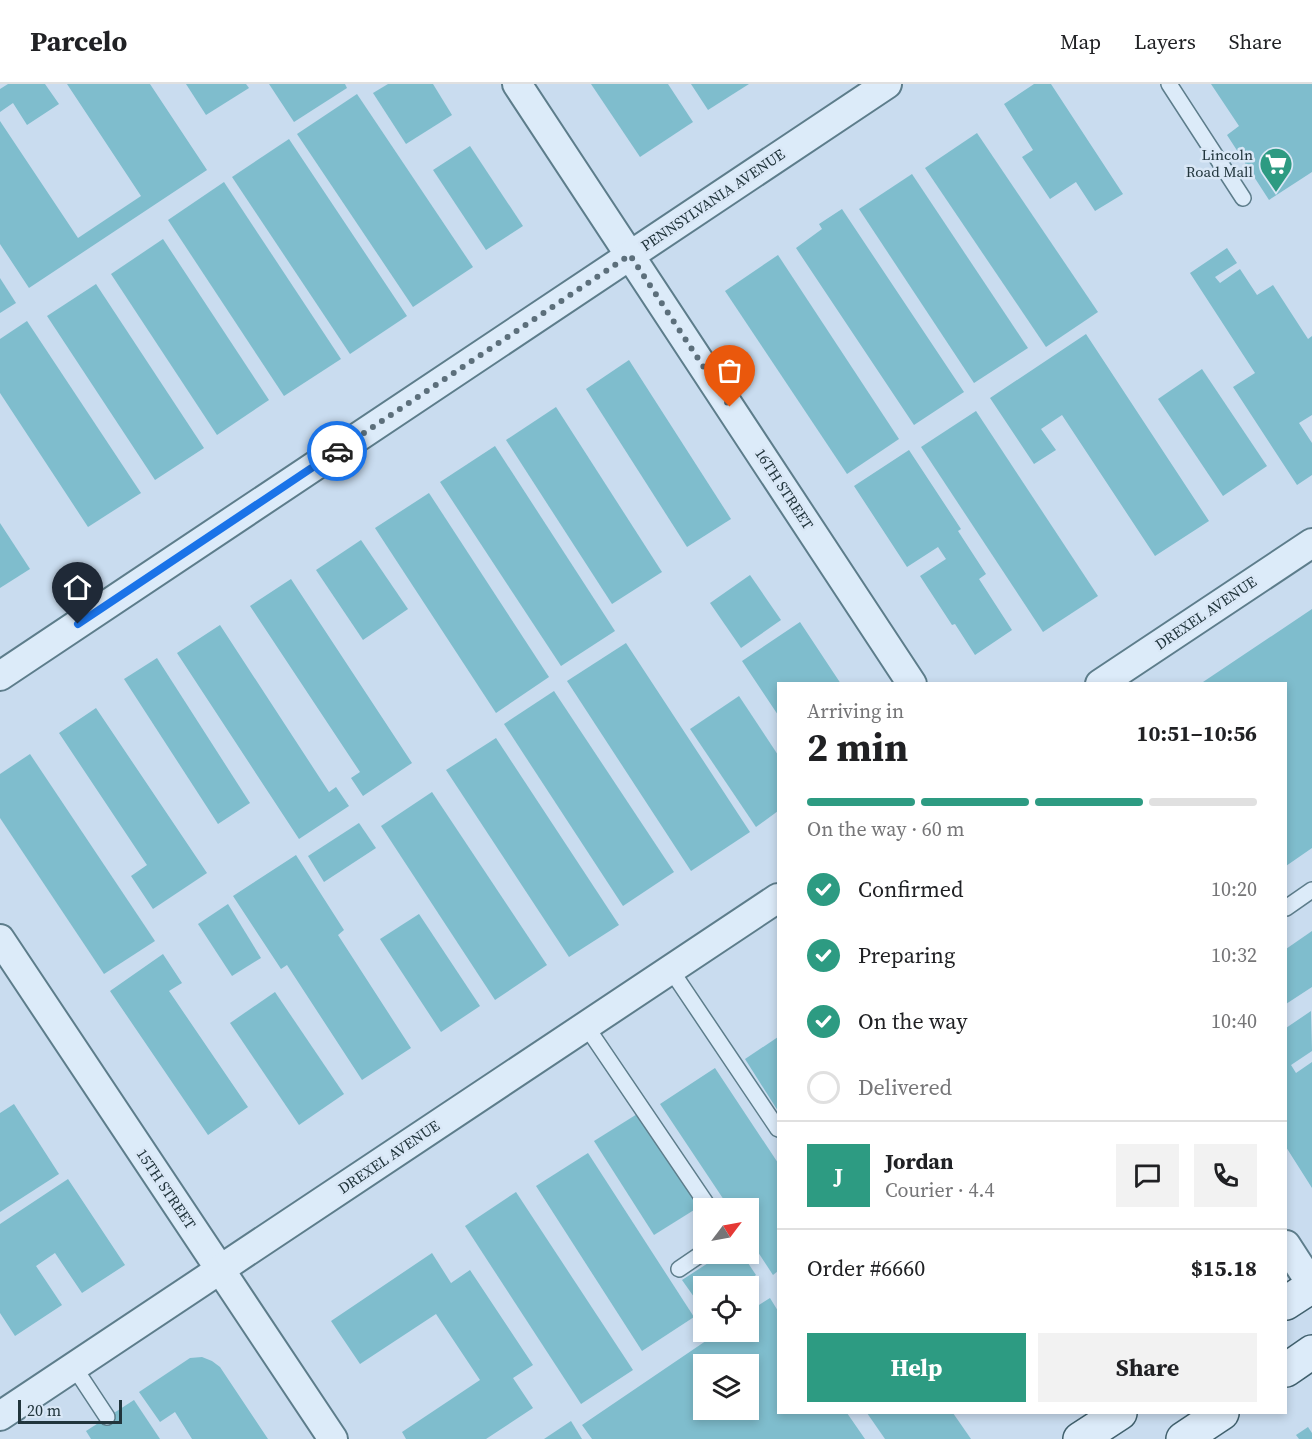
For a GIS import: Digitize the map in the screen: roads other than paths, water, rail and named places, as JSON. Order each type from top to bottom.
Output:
[{"type":"main road","points":[[1287,1302],[1312,1285]]},
{"type":"main road","points":[[1287,1369],[1312,1352]]},
{"type":"main road","points":[[1080,1439],[1118,1414]]},
{"type":"main road","points":[[1183,1439],[1220,1414]]},
{"type":"street","name":"16TH STREET","points":[[517,84],[911,682]]},
{"type":"street","name":"PENNSYLVANIA AVENUE","points":[[0,676],[887,84]]},
{"type":"street","name":"DREXEL AVENUE","points":[[1103,682],[1312,543]]},
{"type":"street","name":"DREXEL AVENUE","points":[[0,1416],[777,899]]},
{"type":"street","name":"15TH STREET","points":[[0,939],[333,1439]]},
{"type":"street","points":[[1287,1247],[1312,1285]]},
{"type":"lane","points":[[1169,84],[1244,198]]},
{"type":"lane","points":[[1287,907],[1312,890]]},
{"type":"lane","points":[[671,970],[777,1128]]},
{"type":"lane","points":[[586,1026],[703,1198]]},
{"type":"lane","points":[[679,1269],[693,1259]]},
{"type":"lane","points":[[74,1367],[107,1417]]},
{"type":"place","name":"Lincoln Road Mall","points":[[1276,193]]}]
